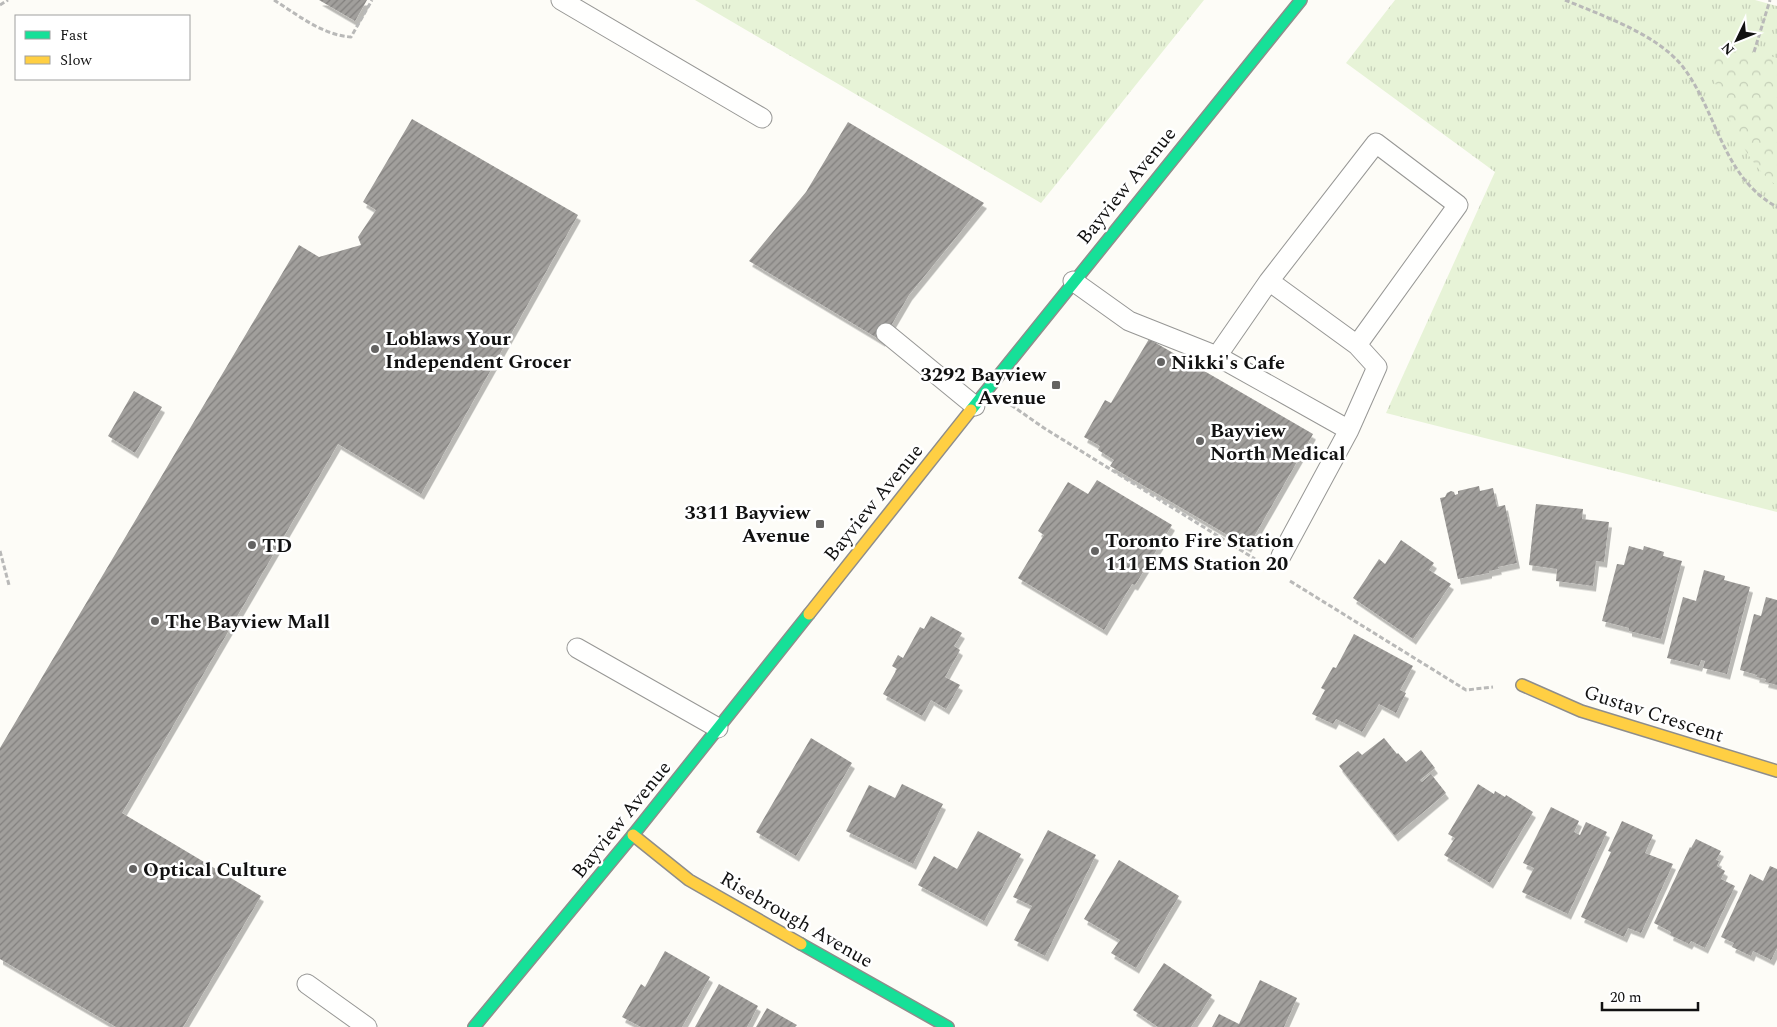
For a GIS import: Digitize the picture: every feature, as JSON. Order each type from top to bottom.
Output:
[{"type":"main road","name":"Bayview Avenue","points":[[474,1027],[633,835],[1073,281],[1301,0]]},
{"type":"main road","name":"Gustav Crescent","points":[[1522,685],[1580,711],[1777,771]]},
{"type":"main road","name":"Risebrough Avenue","points":[[633,835],[689,880],[948,1027]]},
{"type":"lane","points":[[561,0],[762,118]]},
{"type":"lane","points":[[1217,356],[1269,282],[1376,144],[1458,205],[1357,345]]},
{"type":"lane","points":[[1073,281],[1130,321],[1217,356],[1349,430]]},
{"type":"lane","points":[[1269,282],[1357,345],[1377,367],[1349,430],[1281,556]]},
{"type":"lane","points":[[886,333],[974,406]]},
{"type":"lane","points":[[577,648],[718,728]]},
{"type":"lane","points":[[306,984],[366,1027]]},
{"type":"path","points":[[0,5],[8,0]]},
{"type":"path","points":[[274,0],[326,32],[351,38],[372,0]]},
{"type":"path","points":[[1565,0],[1643,35],[1677,61],[1694,85],[1727,154],[1742,178],[1771,204],[1777,207]]},
{"type":"path","points":[[1754,52],[1770,0]]},
{"type":"path","points":[[988,389],[1044,428],[1255,559]]},
{"type":"path","points":[[0,551],[9,585]]},
{"type":"path","points":[[1289,580],[1466,690],[1522,685]]},
{"type":"green space","points":[[695,0],[1204,0],[1041,203]]},
{"type":"green space","points":[[1395,0],[1755,0],[1777,6],[1777,512],[1386,413],[1495,172],[1346,63]]},
{"type":"green space","points":[[1729,45],[1777,58],[1777,186],[1764,175],[1744,148],[1710,70],[1710,57],[1713,49]]},
{"type":"building","points":[[319,0],[367,0],[355,21]]},
{"type":"building","name":"The Bayview Mall","points":[[412,119],[578,215],[421,494],[338,444],[122,813],[261,896],[183,1027],[116,1027],[0,959],[0,748],[299,245],[319,257],[361,245],[358,237],[376,210],[363,202]]},
{"type":"building","points":[[848,122],[984,203],[909,295],[882,341],[749,261],[806,192]]},
{"type":"building","name":"Bayview North Medical","points":[[1149,339],[1313,434],[1248,547],[1110,466],[1114,460],[1098,450],[1100,446],[1084,437],[1105,400],[1111,403]]},
{"type":"building","points":[[134,391],[162,407],[135,453],[108,436]]},
{"type":"building","name":"Toronto Fire Station 111 EMS Station 20","points":[[1097,480],[1172,525],[1135,585],[1132,584],[1104,630],[1018,578],[1044,535],[1038,531],[1068,482],[1088,494]]},
{"type":"building","points":[[1479,486],[1480,491],[1493,488],[1497,507],[1505,505],[1517,563],[1498,567],[1499,569],[1489,571],[1489,573],[1458,579],[1440,498],[1445,497],[1451,491],[1455,495],[1458,494],[1458,491]]},
{"type":"building","points":[[1536,504],[1583,509],[1582,519],[1609,522],[1604,562],[1596,561],[1593,586],[1556,581],[1557,569],[1529,565]]},
{"type":"building","points":[[1401,540],[1434,563],[1429,570],[1451,584],[1413,639],[1353,598],[1379,559],[1385,564]]},
{"type":"building","points":[[1629,546],[1643,550],[1644,546],[1664,552],[1663,556],[1682,561],[1661,639],[1629,631],[1629,628],[1602,621],[1617,564],[1624,565]]},
{"type":"building","points":[[1704,570],[1725,576],[1724,580],[1750,587],[1727,674],[1703,668],[1705,661],[1701,660],[1699,666],[1667,658],[1683,597],[1696,601]]},
{"type":"building","points":[[1766,597],[1777,600],[1777,685],[1765,682],[1766,679],[1756,677],[1757,675],[1740,670],[1754,614],[1761,616]]},
{"type":"building","points":[[931,616],[962,633],[954,646],[960,650],[945,677],[960,685],[946,709],[931,700],[922,716],[883,694],[897,669],[892,666],[898,655],[903,658],[920,627],[924,629]]},
{"type":"building","points":[[1354,634],[1413,666],[1400,690],[1406,693],[1396,713],[1379,704],[1362,732],[1336,719],[1333,724],[1312,714],[1325,690],[1321,688],[1333,667],[1336,668]]},
{"type":"building","points":[[811,738],[852,763],[796,856],[756,832]]},
{"type":"building","points":[[1384,738],[1406,762],[1421,750],[1435,768],[1420,780],[1422,782],[1431,774],[1446,793],[1395,836],[1339,766],[1358,751],[1362,755]]},
{"type":"building","points":[[902,784],[943,804],[913,864],[846,831],[869,785],[895,798]]},
{"type":"building","points":[[1478,784],[1494,794],[1495,791],[1505,797],[1506,795],[1533,812],[1490,883],[1444,855],[1455,838],[1448,834]]},
{"type":"building","points":[[1551,807],[1579,821],[1574,832],[1580,835],[1586,822],[1607,832],[1568,914],[1522,892],[1534,868],[1523,863]]},
{"type":"building","points":[[1622,821],[1653,835],[1645,853],[1673,864],[1641,933],[1628,928],[1624,937],[1581,917],[1611,852],[1608,851]]},
{"type":"building","points":[[1048,830],[1096,855],[1045,956],[1014,940],[1032,906],[1013,897]]},
{"type":"building","points":[[978,831],[1021,854],[984,921],[918,885],[934,856],[957,869]]},
{"type":"building","points":[[1696,839],[1721,851],[1716,860],[1719,861],[1717,866],[1725,871],[1721,879],[1735,886],[1705,948],[1691,941],[1689,944],[1670,935],[1671,932],[1654,923],[1690,847]]},
{"type":"building","points":[[1119,860],[1179,896],[1136,968],[1111,953],[1120,940],[1084,919]]},
{"type":"building","points":[[1770,866],[1777,869],[1777,948],[1771,960],[1753,951],[1751,956],[1732,947],[1734,943],[1721,937],[1750,874],[1763,881]]},
{"type":"building","points":[[665,951],[710,977],[682,1027],[641,1027],[622,1017],[641,984],[645,987]]},
{"type":"building","points":[[1164,963],[1212,995],[1191,1027],[1158,1027],[1133,1010]]},
{"type":"building","points":[[1260,980],[1297,998],[1284,1027],[1212,1027],[1219,1014],[1239,1024]]},
{"type":"building","points":[[719,984],[758,1006],[747,1027],[695,1027]]},
{"type":"building","points":[[767,1008],[797,1025],[795,1027],[756,1027]]},
{"type":"traffic: fast","points":[[971,410],[1301,0]]},
{"type":"traffic: fast","points":[[474,1027],[633,835],[809,614]]},
{"type":"traffic: fast","points":[[801,944],[948,1027]]},
{"type":"traffic: slow","points":[[809,614],[971,410]]},
{"type":"traffic: slow","points":[[1522,685],[1581,711],[1777,771]]},
{"type":"traffic: slow","points":[[633,835],[689,880],[801,944]]},
{"type":"place","name":"Loblaws Your Independent Grocer","points":[[375,349]]},
{"type":"place","name":"Nikki's Cafe","points":[[1161,362]]},
{"type":"place","name":"3292 Bayview Avenue","points":[[1056,385]]},
{"type":"place","name":"Bayview North Medical","points":[[1200,441]]},
{"type":"place","name":"3311 Bayview Avenue","points":[[820,524]]},
{"type":"place","name":"TD","points":[[252,545]]},
{"type":"place","name":"Toronto Fire Station 111 EMS Station 20","points":[[1095,551]]},
{"type":"place","name":"The Bayview Mall","points":[[155,621]]},
{"type":"place","name":"Optical Culture","points":[[133,869]]}]
